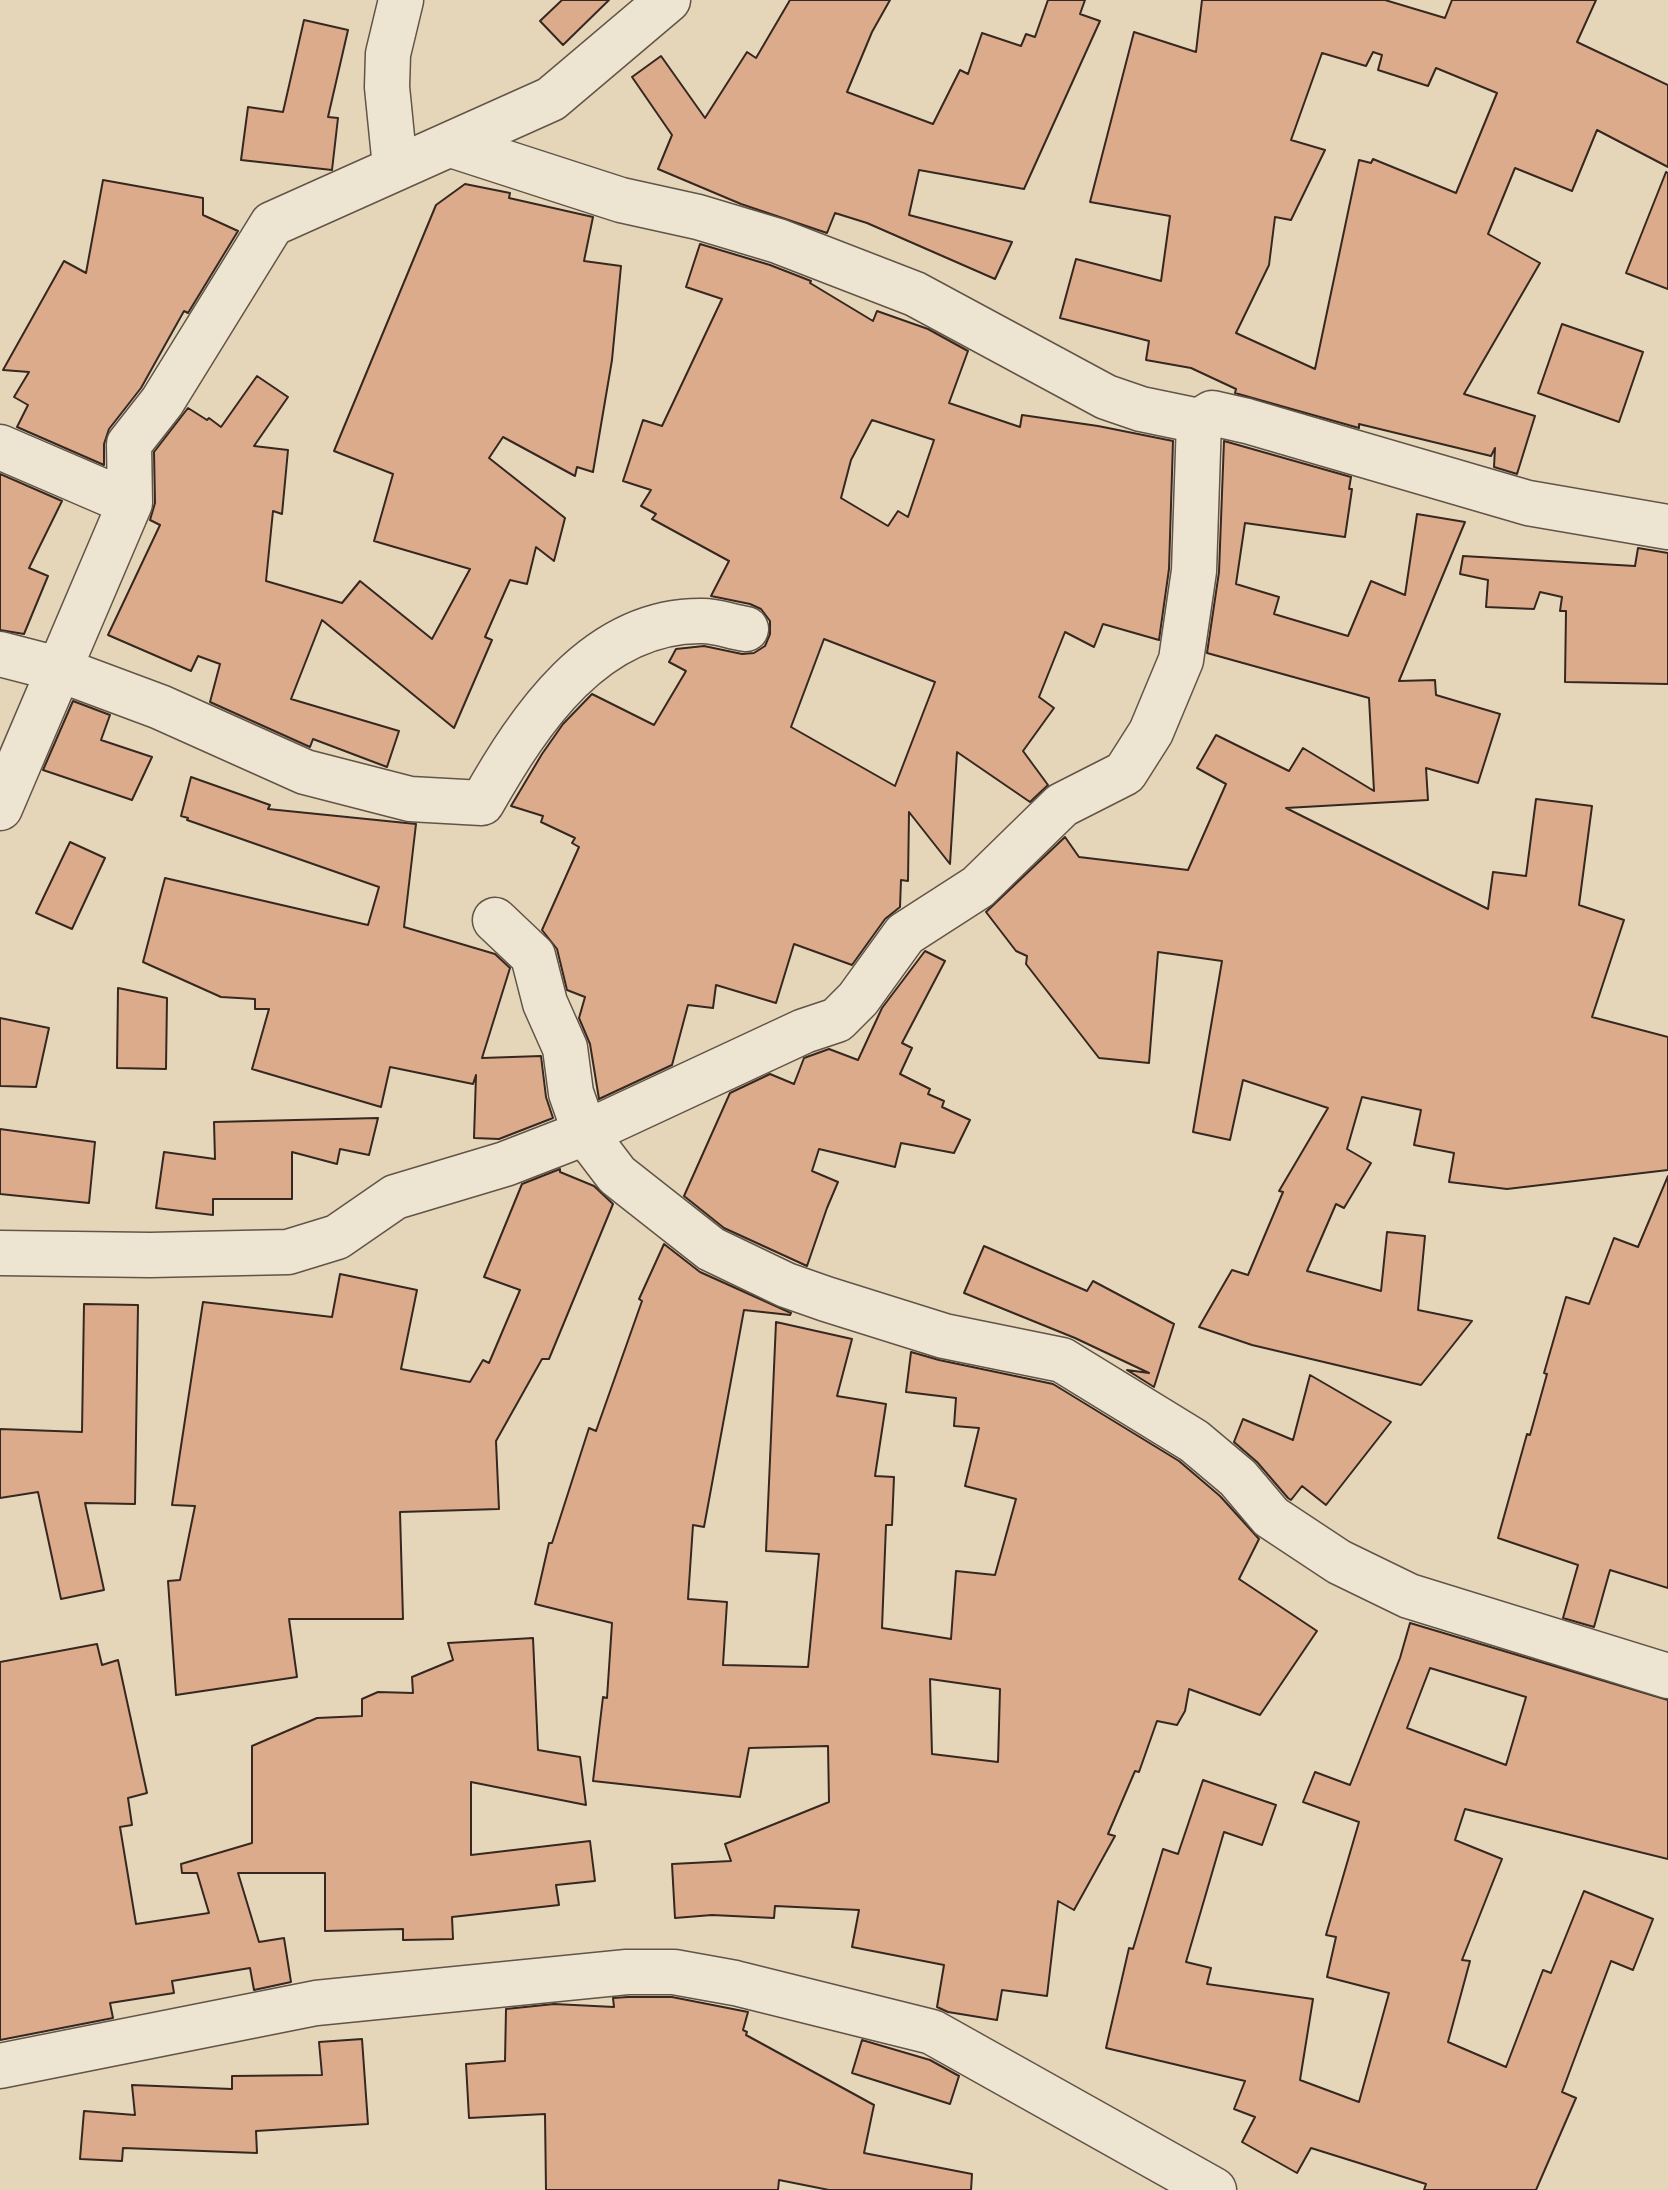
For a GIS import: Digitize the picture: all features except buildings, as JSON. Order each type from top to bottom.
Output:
[{"type":"street","points":[[395,167],[387,87],[388,54],[401,0]]},
{"type":"street","points":[[0,808],[130,503],[129,444],[162,402],[272,224],[551,99],[668,0]]},
{"type":"street","points":[[451,145],[621,200],[698,217],[778,241],[915,294],[1106,397],[1141,409],[1199,421],[1212,413],[1260,424],[1528,503],[1668,527]]},
{"type":"street","points":[[0,1253],[150,1255],[288,1252],[337,1237],[395,1197],[505,1164],[585,1133],[804,1031],[837,1020],[858,999],[905,934],[978,887],[1062,805],[1125,773],[1151,732],[1181,660],[1194,571],[1199,421]]},
{"type":"street","points":[[0,447],[130,503]]},
{"type":"street","points":[[0,654],[58,669],[160,707],[305,772],[410,799],[482,803],[510,753],[544,706],[607,647],[673,624],[705,621],[746,629]]},
{"type":"street","points":[[495,920],[533,956],[545,1003],[565,1048],[571,1093],[585,1133],[617,1175],[711,1249],[812,1294],[944,1336],[1062,1360],[1194,1441],[1238,1478],[1271,1517],[1339,1562],[1409,1596],[1668,1676]]},
{"type":"street","points":[[0,2066],[316,2003],[627,1972],[674,1972],[735,1983],[932,2032],[1214,2190]]}]
